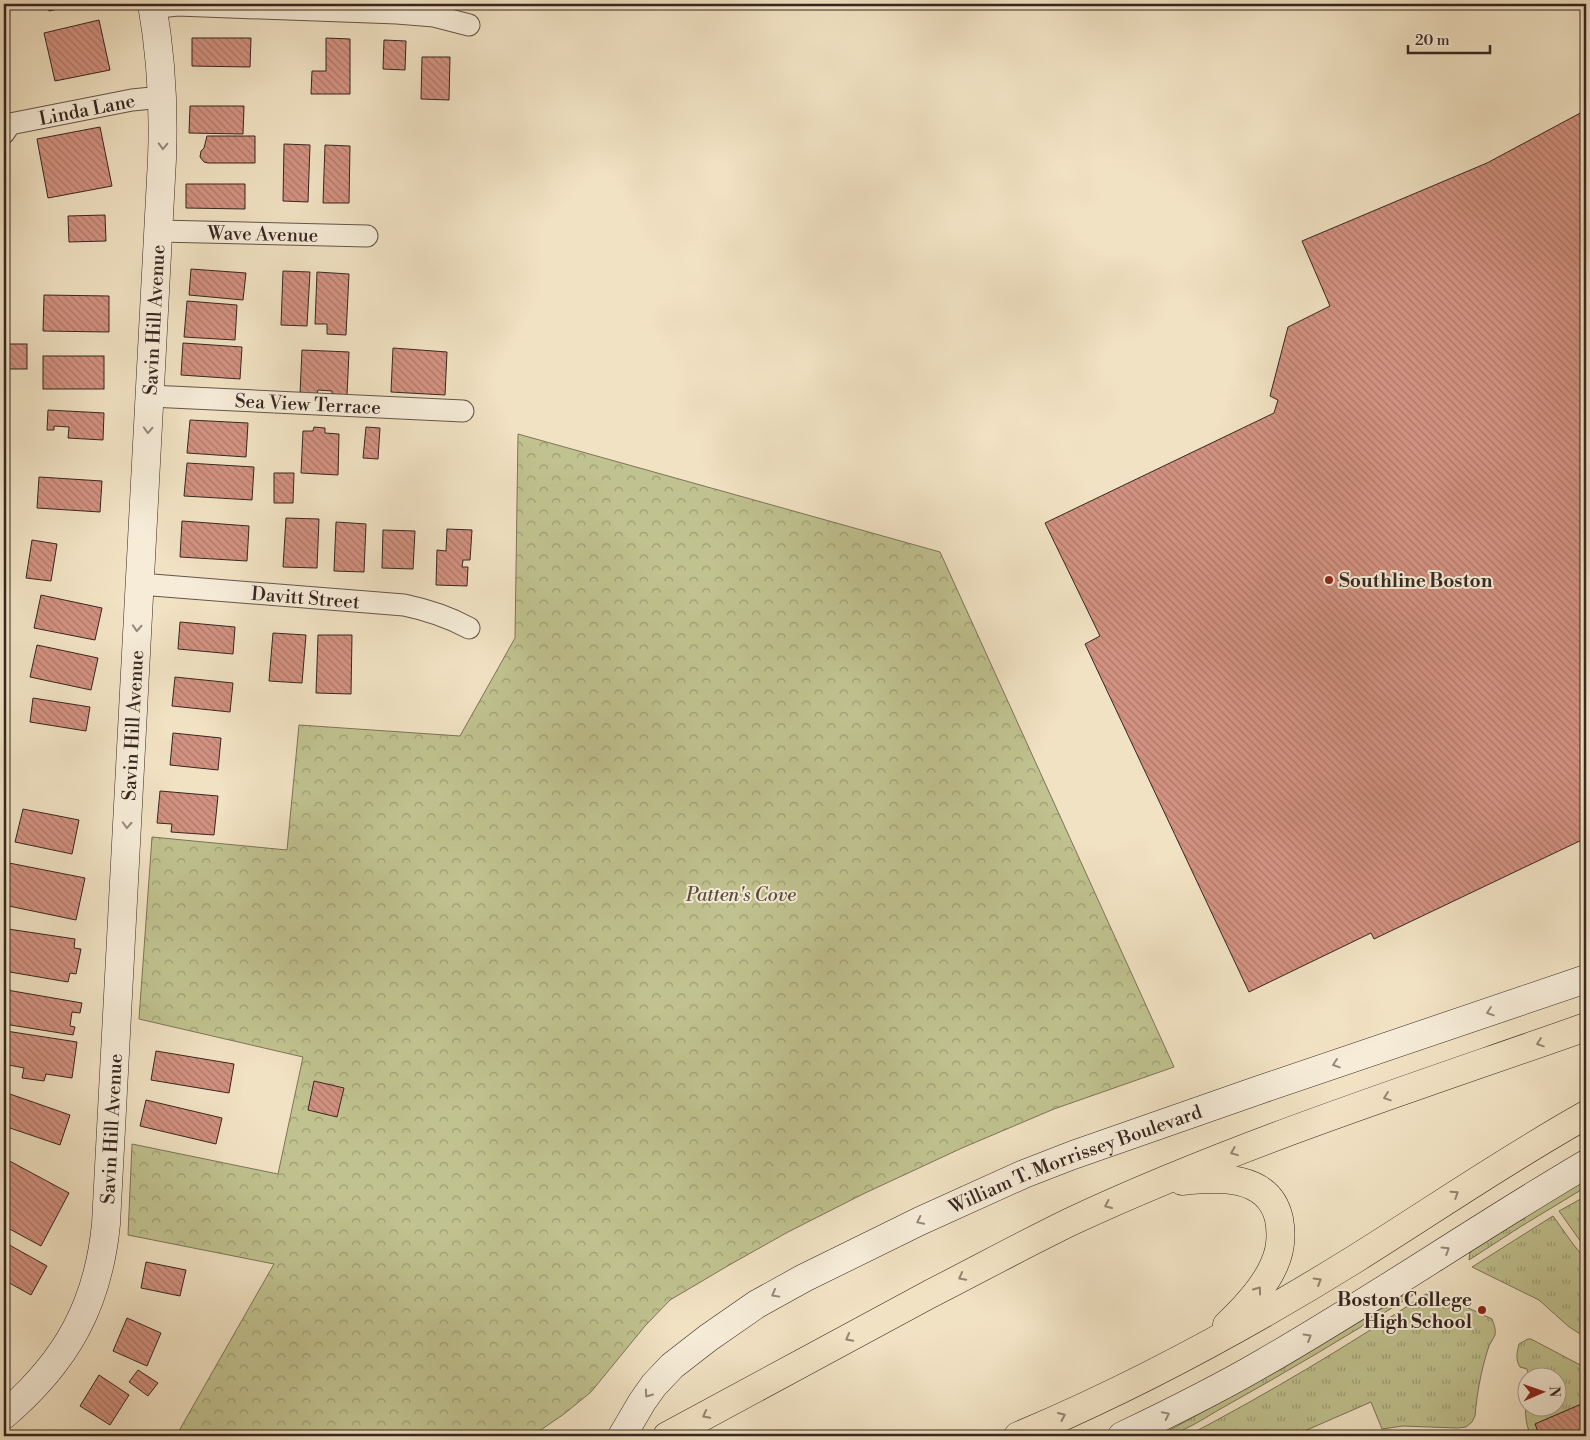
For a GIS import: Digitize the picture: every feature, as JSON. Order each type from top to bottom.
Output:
[{"type":"main road","points":[[667,1436],[1070,1222],[1153,1186],[1288,1132],[1586,1027]]},
{"type":"main road","points":[[1018,1436],[1112,1393],[1200,1349],[1285,1301],[1518,1155],[1586,1115]]},
{"type":"main road","points":[[1153,1186],[1196,1180],[1243,1182],[1253,1186],[1268,1197],[1278,1216],[1281,1237],[1280,1246],[1278,1256],[1271,1271],[1260,1289],[1237,1316],[1200,1349]]},
{"type":"street","points":[[152,6],[177,5],[434,16],[469,24]]},
{"type":"street","name":"Savin Hill Avenue","points":[[4,1415],[43,1377],[67,1344],[87,1307],[94,1288],[104,1246],[108,1200],[163,139],[158,48],[152,6]]},
{"type":"street","name":"Linda Lane","points":[[6,125],[132,100],[162,97]]},
{"type":"street","name":"Wave Avenue","points":[[159,231],[367,236]]},
{"type":"street","name":"Sea View Terrace","points":[[150,396],[464,411]]},
{"type":"street","name":"Davitt Street","points":[[140,584],[404,605],[448,617],[469,628]]},
{"type":"street","name":"William T. Morrissey Boulevard","points":[[622,1436],[654,1386],[672,1366],[708,1338],[757,1304],[796,1282],[920,1221],[1024,1174],[1073,1155],[1586,979]]},
{"type":"street","points":[[1122,1436],[1175,1411],[1262,1364],[1513,1207],[1586,1164]]},
{"type":"green space","name":"Patten's Cove","points":[[518,434],[940,552],[1174,1067],[1054,1109],[962,1148],[863,1194],[788,1232],[731,1264],[670,1300],[645,1326],[591,1392],[532,1436],[176,1436],[274,1264],[128,1235],[132,1144],[278,1174],[303,1057],[139,1019],[152,837],[287,850],[299,725],[460,736],[515,638]]},
{"type":"green space","points":[[1586,1180],[1586,1187],[1469,1260],[1470,1252]]},
{"type":"green space","points":[[1586,1196],[1586,1249],[1559,1211]]},
{"type":"green space","points":[[1553,1216],[1586,1260],[1586,1338],[1568,1326],[1539,1300],[1472,1267]]},
{"type":"green space","points":[[1409,1292],[1413,1292],[1413,1295],[1270,1381],[1192,1425],[1175,1433],[1160,1436],[1285,1367]]},
{"type":"green space","points":[[1426,1294],[1462,1305],[1492,1319],[1494,1325],[1495,1335],[1483,1366],[1475,1416],[1466,1427],[1403,1426],[1382,1429],[1371,1402],[1293,1436],[1187,1436],[1308,1368]]},
{"type":"green space","points":[[1531,1339],[1586,1368],[1586,1402],[1568,1410],[1568,1368],[1520,1367],[1517,1359],[1519,1344]]},
{"type":"green space","points":[[1526,1418],[1549,1418],[1535,1424],[1540,1436],[1531,1436]]},
{"type":"building","points":[[47,4],[81,4],[49,11]]},
{"type":"building","points":[[99,20],[110,70],[55,81],[44,33]]},
{"type":"building","points":[[192,38],[251,38],[250,67],[192,66]]},
{"type":"building","points":[[326,38],[350,39],[350,94],[311,94],[312,71],[326,71]]},
{"type":"building","points":[[384,40],[406,41],[405,70],[383,69]]},
{"type":"building","points":[[422,57],[450,57],[449,100],[421,99]]},
{"type":"building","points":[[190,106],[244,106],[243,134],[189,133]]},
{"type":"building","name":"Southline Boston","points":[[1586,110],[1586,838],[1374,939],[1371,933],[1249,992],[1085,644],[1100,636],[1045,523],[1274,413],[1278,400],[1270,396],[1288,327],[1330,306],[1302,241],[1487,163]]},
{"type":"building","points":[[100,127],[112,186],[48,198],[37,139]]},
{"type":"building","points":[[207,136],[255,136],[255,163],[204,162],[200,157]]},
{"type":"building","points":[[284,144],[310,145],[308,202],[283,201]]},
{"type":"building","points":[[325,145],[350,146],[349,203],[323,203]]},
{"type":"building","points":[[186,184],[245,184],[245,209],[186,208]]},
{"type":"building","points":[[105,215],[106,241],[69,242],[68,216]]},
{"type":"building","points":[[191,269],[246,273],[243,300],[189,295]]},
{"type":"building","points":[[283,271],[310,272],[307,326],[281,325]]},
{"type":"building","points":[[317,272],[349,274],[346,335],[327,334],[327,324],[315,324]]},
{"type":"building","points":[[44,295],[109,296],[109,332],[43,331]]},
{"type":"building","points":[[187,301],[237,305],[235,340],[184,337]]},
{"type":"building","points":[[183,343],[242,347],[240,379],[181,375]]},
{"type":"building","points":[[4,344],[27,344],[27,369],[4,369]]},
{"type":"building","points":[[393,348],[447,352],[445,395],[391,392]]},
{"type":"building","points":[[302,350],[349,352],[347,395],[332,394],[332,391],[318,390],[317,395],[300,394]]},
{"type":"building","points":[[43,356],[104,356],[104,389],[43,389]]},
{"type":"building","points":[[48,410],[104,413],[103,440],[68,438],[69,427],[54,426],[54,430],[47,430]]},
{"type":"building","points":[[190,420],[248,423],[246,457],[187,453]]},
{"type":"building","points":[[314,427],[325,428],[325,433],[339,434],[338,475],[301,473],[303,431],[313,431]]},
{"type":"building","points":[[366,427],[380,428],[378,459],[363,458]]},
{"type":"building","points":[[187,463],[254,467],[252,500],[184,496]]},
{"type":"building","points":[[274,473],[294,473],[293,503],[274,503]]},
{"type":"building","points":[[39,477],[102,481],[100,512],[37,508]]},
{"type":"building","points":[[286,518],[319,519],[317,568],[283,567]]},
{"type":"building","points":[[182,521],[249,526],[247,561],[180,557]]},
{"type":"building","points":[[336,522],[366,524],[364,572],[334,571]]},
{"type":"building","points":[[447,529],[472,530],[470,560],[463,560],[462,567],[468,567],[467,586],[436,585],[437,550],[446,551]]},
{"type":"building","points":[[383,530],[415,531],[413,569],[382,568]]},
{"type":"building","points":[[32,540],[57,544],[51,581],[26,578]]},
{"type":"building","points":[[41,595],[102,608],[95,640],[34,628]]},
{"type":"building","points":[[180,622],[235,627],[233,654],[178,649]]},
{"type":"building","points":[[273,633],[306,635],[302,683],[269,681]]},
{"type":"building","points":[[318,635],[352,635],[351,694],[316,693]]},
{"type":"building","points":[[37,645],[98,658],[91,690],[30,677]]},
{"type":"building","points":[[175,677],[233,683],[230,712],[172,706]]},
{"type":"building","points":[[33,698],[90,707],[86,731],[30,722]]},
{"type":"building","points":[[173,733],[221,738],[218,770],[170,765]]},
{"type":"building","points":[[160,791],[218,796],[214,835],[171,832],[172,824],[157,823]]},
{"type":"building","points":[[23,809],[79,820],[72,854],[15,842]]},
{"type":"building","points":[[4,862],[85,878],[76,920],[4,905]]},
{"type":"building","points":[[8,929],[75,939],[74,948],[81,949],[76,974],[70,973],[68,982],[4,971],[4,934],[7,934]]},
{"type":"building","points":[[7,990],[82,1003],[80,1013],[72,1012],[70,1026],[75,1027],[73,1035],[4,1024]]},
{"type":"building","points":[[6,1031],[77,1042],[72,1078],[46,1074],[44,1081],[22,1078],[24,1068],[4,1064]]},
{"type":"building","points":[[156,1051],[234,1064],[229,1093],[151,1080]]},
{"type":"building","points":[[314,1081],[344,1088],[337,1117],[308,1110]]},
{"type":"building","points":[[7,1093],[70,1115],[60,1145],[4,1126],[4,1103]]},
{"type":"building","points":[[146,1100],[222,1118],[216,1144],[140,1126]]},
{"type":"building","points":[[4,1158],[69,1193],[41,1246],[4,1226]]},
{"type":"building","points":[[4,1242],[47,1266],[31,1295],[4,1280]]},
{"type":"building","points":[[146,1262],[186,1270],[180,1296],[141,1288]]},
{"type":"building","points":[[127,1318],[161,1333],[147,1366],[113,1351]]},
{"type":"building","points":[[138,1370],[158,1383],[148,1396],[129,1382]]},
{"type":"building","points":[[99,1375],[129,1395],[110,1425],[80,1406]]},
{"type":"building","points":[[1586,1402],[1586,1436],[1540,1436],[1535,1424],[1549,1418],[1568,1418],[1568,1410]]},
{"type":"place","name":"Southline Boston","points":[[1329,580]]},
{"type":"place","name":"Boston College High School","points":[[1482,1310]]}]
